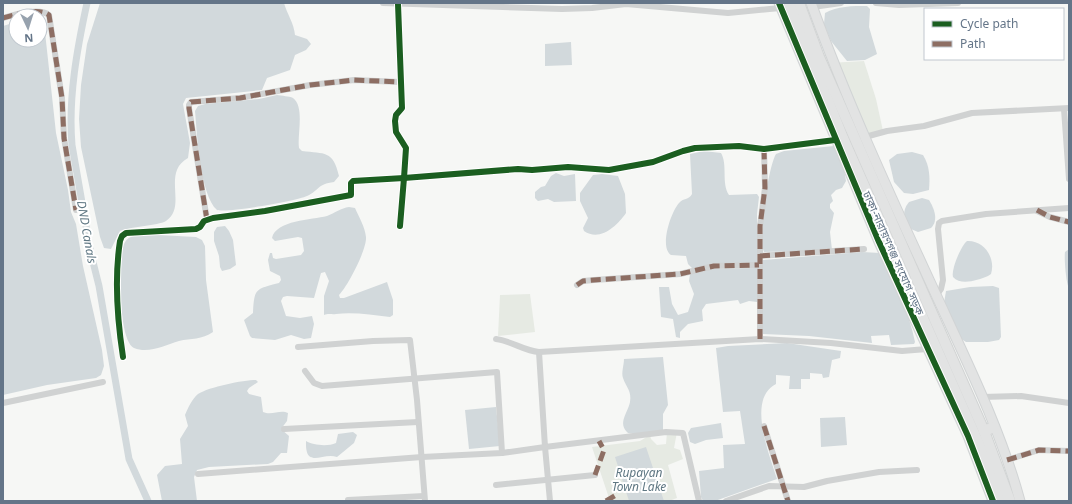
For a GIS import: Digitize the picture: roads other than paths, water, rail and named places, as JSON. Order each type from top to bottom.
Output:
[{"type":"main road","name":"ঢাকা-নারায়ণগঞ্জ সংযোগ সড়ক","points":[[799,3],[818,57],[975,434]]},
{"type":"main road","name":"ঢাকা-নারায়ণগঞ্জ সংযোগ সড়ক","points":[[783,5],[826,97],[975,434],[990,458],[1010,501]]},
{"type":"main road","points":[[975,434],[994,427]]},
{"type":"main road","name":"ঢাকা-নারায়ণগঞ্জ সংযোগ সড়ক","points":[[990,458],[1002,501]]},
{"type":"street","points":[[382,3],[579,9],[626,4],[728,13],[783,5],[835,140],[928,349],[975,434],[993,501]]},
{"type":"street","points":[[841,3],[812,5],[865,136],[982,397],[1007,460],[1020,501]]},
{"type":"street","points":[[876,3],[899,5],[958,3]]},
{"type":"street","points":[[398,4],[402,108],[396,115],[395,121],[396,132],[406,148],[400,226]]},
{"type":"street","points":[[3,18],[28,12],[46,13],[49,15],[62,98],[64,138],[76,210]]},
{"type":"street","points":[[207,220],[188,105],[191,102],[240,98],[310,85],[354,80],[400,82]]},
{"type":"street","points":[[865,136],[887,131],[924,126],[972,112],[1011,109],[1066,108],[1069,179]]},
{"type":"street","points":[[123,357],[117,312],[116,284],[118,254],[122,236],[130,232],[196,229],[207,220],[351,195],[351,183],[353,181],[518,169],[532,170],[568,167],[609,170],[646,164],[695,148],[739,146],[764,149],[835,140]]},
{"type":"street","points":[[760,339],[760,213],[765,188],[764,149]]},
{"type":"street","points":[[936,296],[941,288],[943,280],[939,223],[964,216],[1069,208]]},
{"type":"street","points":[[1037,210],[1050,218],[1069,222]]},
{"type":"street","points":[[760,256],[864,249]]},
{"type":"street","points":[[577,285],[583,281],[680,274],[714,266],[759,266]]},
{"type":"street","points":[[496,339],[510,342],[530,352],[760,339],[831,343],[902,351],[928,349]]},
{"type":"street","points":[[298,347],[373,341],[410,340],[425,498],[348,500]]},
{"type":"street","points":[[539,352],[547,480],[550,501]]},
{"type":"street","points":[[305,371],[314,383],[322,386],[497,372],[502,453]]},
{"type":"street","points":[[3,403],[103,382]]},
{"type":"street","points":[[982,397],[1021,396],[1069,403]]},
{"type":"street","points":[[284,429],[418,422]]},
{"type":"street","points":[[764,426],[788,501]]},
{"type":"street","points":[[198,474],[422,457],[502,453],[666,432],[683,433],[699,501]]},
{"type":"street","points":[[1007,460],[1039,450],[1069,451]]},
{"type":"street","points":[[726,501],[769,486],[804,487],[827,481],[879,472],[917,470]]},
{"type":"street","points":[[496,485],[595,475]]},
{"type":"water","points":[[100,3],[284,3],[295,35],[307,39],[311,44],[306,50],[295,55],[290,70],[267,78],[262,90],[186,98],[183,104],[190,143],[188,158],[180,164],[176,172],[176,198],[172,215],[162,223],[120,231],[111,249],[104,248],[100,237],[81,147],[79,119],[81,85],[87,44]]},
{"type":"water","points":[[851,6],[867,6],[870,9],[869,27],[877,54],[865,60],[847,61],[831,41],[824,24],[825,13]]},
{"type":"water","points":[[8,24],[8,48],[47,48],[56,133],[71,212],[76,224],[83,266],[102,350],[104,366],[101,375],[96,378],[47,385],[3,395],[3,26]]},
{"type":"water","points":[[571,42],[572,65],[545,66],[545,44]]},
{"type":"water","points":[[277,95],[291,97],[297,102],[300,114],[299,148],[302,151],[322,153],[331,157],[337,168],[339,176],[334,182],[324,184],[311,194],[300,198],[234,210],[217,210],[211,202],[203,178],[198,148],[195,111],[198,106],[205,104],[259,99]]},
{"type":"water","points":[[834,146],[844,169],[846,181],[842,188],[836,190],[831,195],[833,201],[830,204],[830,208],[834,213],[830,232],[832,250],[764,252],[762,244],[763,218],[767,187],[776,154],[784,151]]},
{"type":"water","points":[[704,151],[721,153],[724,163],[725,185],[729,195],[757,194],[759,197],[757,214],[757,264],[693,269],[688,264],[686,256],[671,255],[668,251],[666,237],[670,221],[679,203],[692,194],[690,154]]},
{"type":"water","points":[[912,152],[923,155],[927,163],[929,177],[929,190],[913,194],[904,193],[894,182],[889,160],[897,154]]},
{"type":"water","points":[[556,173],[564,176],[575,174],[576,201],[554,202],[548,199],[538,201],[535,198],[535,192],[541,187],[545,186],[551,176]]},
{"type":"water","points":[[602,174],[618,176],[625,194],[626,213],[618,223],[608,231],[596,235],[584,231],[583,228],[588,218],[580,201],[580,193],[593,175]]},
{"type":"water","points":[[922,198],[929,200],[933,207],[935,221],[931,228],[918,232],[911,229],[905,219],[904,212],[909,202]]},
{"type":"water","points":[[349,207],[355,208],[366,237],[363,250],[356,267],[339,295],[340,298],[344,298],[387,282],[393,300],[393,315],[390,317],[343,313],[324,315],[324,296],[329,281],[325,272],[321,273],[314,298],[287,296],[283,297],[281,301],[286,316],[300,318],[312,316],[314,324],[311,338],[304,339],[291,335],[275,340],[252,338],[244,320],[253,313],[256,294],[261,289],[279,283],[281,280],[280,276],[270,271],[268,260],[270,253],[272,253],[273,258],[276,259],[301,255],[304,251],[302,238],[298,237],[275,241],[272,238],[275,232],[287,224],[327,216]]},
{"type":"water","points":[[225,226],[233,240],[236,265],[230,269],[222,271],[214,241],[214,232],[217,227]]},
{"type":"water","points":[[139,234],[196,237],[202,240],[205,246],[206,280],[213,332],[209,335],[145,350],[134,348],[129,342],[122,316],[120,281],[122,252],[125,242],[130,237]]},
{"type":"water","points":[[967,241],[979,243],[987,251],[992,262],[992,268],[991,274],[988,276],[965,282],[956,280],[953,277],[953,273],[957,258]]},
{"type":"water","points":[[1069,249],[1069,288],[1066,276],[1065,252]]},
{"type":"water","points":[[862,252],[880,253],[905,308],[915,342],[914,344],[891,345],[889,335],[871,336],[872,343],[809,336],[763,334],[763,260]]},
{"type":"water","points":[[757,268],[759,300],[757,302],[749,301],[740,304],[738,300],[706,304],[702,310],[703,321],[688,324],[680,332],[680,338],[676,337],[673,319],[661,317],[659,287],[669,287],[672,304],[678,315],[688,312],[694,294],[689,281],[690,274],[707,269]]},
{"type":"water","points":[[993,286],[999,288],[1001,337],[999,340],[988,342],[966,342],[960,338],[944,303],[946,291],[970,287]]},
{"type":"water","points":[[787,343],[841,351],[840,358],[832,360],[829,377],[823,378],[822,374],[810,373],[810,379],[801,379],[801,389],[789,389],[790,376],[776,375],[776,384],[767,391],[763,402],[761,415],[766,443],[777,479],[715,501],[703,501],[701,497],[699,471],[724,468],[723,445],[745,444],[740,411],[723,412],[716,348]]},
{"type":"water","points":[[663,357],[668,405],[663,414],[663,430],[635,434],[628,433],[623,425],[630,402],[629,392],[622,376],[624,359]]},
{"type":"water","points":[[256,380],[258,382],[247,391],[249,394],[261,397],[263,412],[288,413],[287,421],[281,429],[289,436],[287,453],[281,453],[273,462],[268,464],[209,467],[197,470],[194,477],[197,501],[162,501],[157,475],[165,466],[182,464],[180,439],[188,426],[185,415],[194,398],[203,391],[218,386]]},
{"type":"water","points":[[496,407],[500,446],[469,449],[465,410]]},
{"type":"water","points":[[845,417],[847,445],[821,447],[820,418]]},
{"type":"water","points":[[721,423],[723,438],[706,440],[695,444],[690,442],[688,433],[691,428]]},
{"type":"water","points":[[353,432],[357,435],[354,443],[337,457],[331,456],[316,458],[308,455],[306,450],[306,441],[312,444],[328,445],[336,443],[338,434]]},
{"type":"water","name":"Rupayan Town Lake","points":[[646,447],[664,501],[629,501],[615,457]]},
{"type":"waterway","name":"DND Canals","points":[[87,3],[72,92],[72,145],[91,254],[99,286],[129,459],[148,501]]}]
